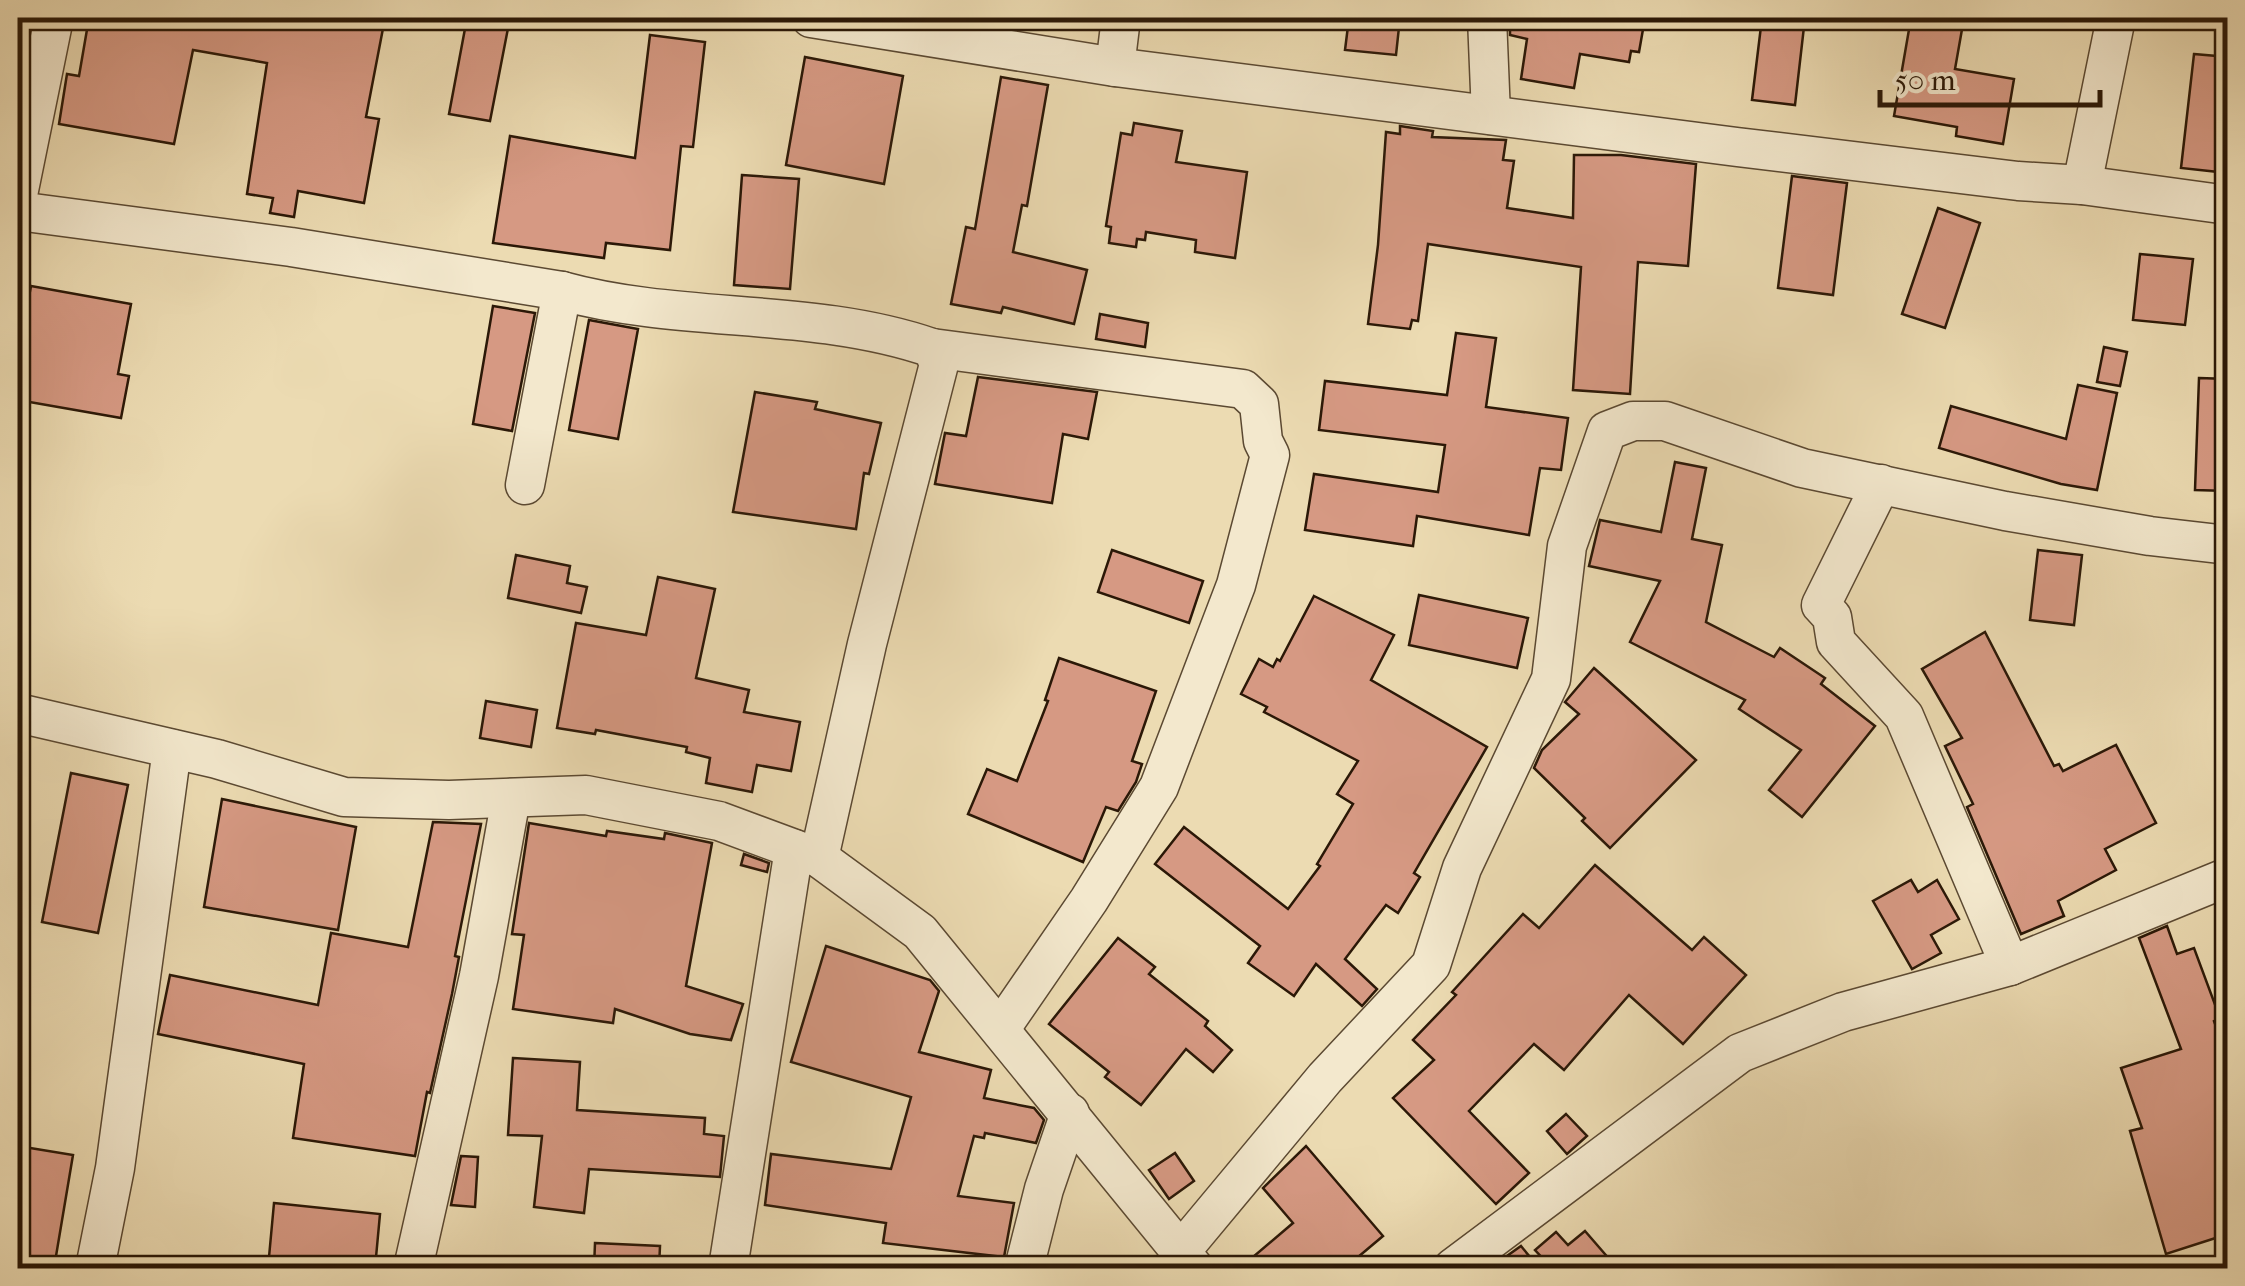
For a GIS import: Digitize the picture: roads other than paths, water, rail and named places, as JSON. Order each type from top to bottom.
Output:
[{"type":"street","points":[[18,195],[54,18]]},
{"type":"street","points":[[810,18],[1116,68],[2228,205]]},
{"type":"street","points":[[1116,68],[1122,18]]},
{"type":"street","points":[[1487,18],[1491,116]]},
{"type":"street","points":[[2082,184],[2116,18]]},
{"type":"street","points":[[18,211],[290,247],[562,291],[606,303],[821,325],[904,338],[932,348],[1243,390],[1259,404],[1263,441],[1270,456],[1236,585],[1159,787],[1089,900],[1001,1028]]},
{"type":"street","points":[[524,485],[562,291]]},
{"type":"street","points":[[728,1268],[806,853],[868,644],[940,364],[932,348]]},
{"type":"street","points":[[18,713],[172,749],[344,797],[449,800],[586,795],[719,821],[806,853],[920,932],[1188,1260],[1325,1078],[1432,965],[1462,868],[1551,679],[1568,546],[1607,431],[1633,421],[1665,421],[1802,468],[2150,536],[2228,545]]},
{"type":"street","points":[[1880,484],[1820,606],[1832,617],[1836,642],[1904,716],[2010,966]]},
{"type":"street","points":[[95,1268],[118,1150],[172,749]]},
{"type":"street","points":[[414,1268],[478,976],[512,798]]},
{"type":"street","points":[[1453,1268],[1740,1053],[1844,1012],[2010,966],[2226,882]]},
{"type":"street","points":[[1024,1268],[1044,1189],[1070,1112]]}]
